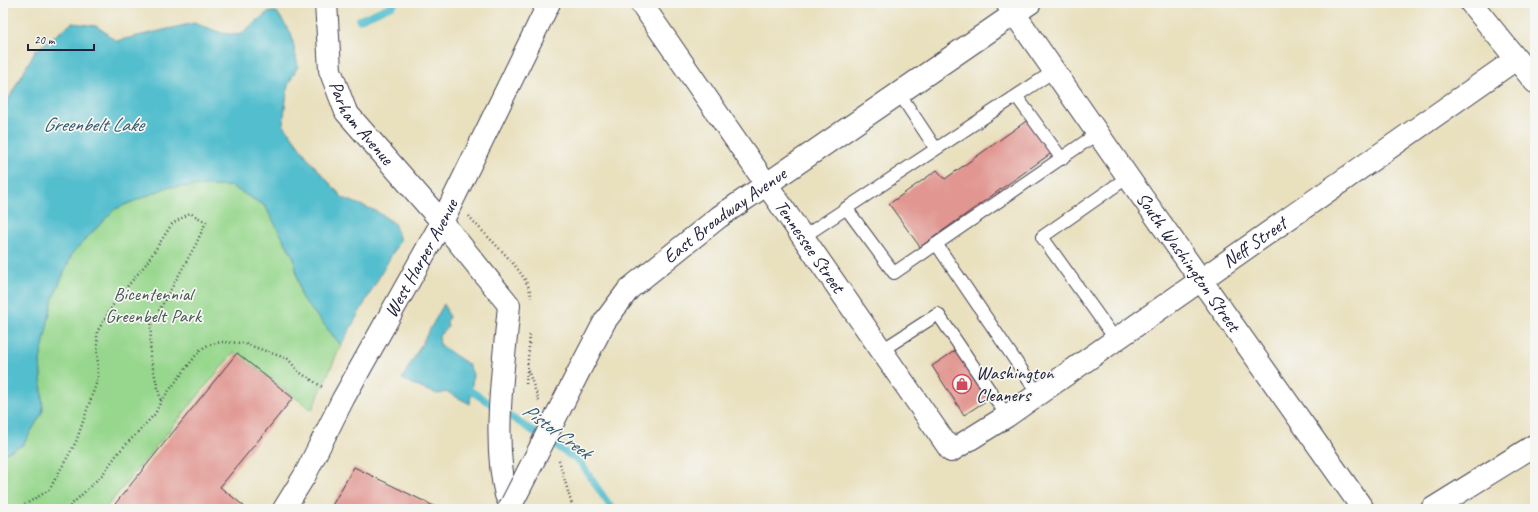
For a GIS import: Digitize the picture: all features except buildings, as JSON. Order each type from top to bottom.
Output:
[{"type":"street","name":"Parham Avenue","points":[[326,3],[330,70],[346,112],[442,222],[509,305],[501,401],[500,457],[507,497],[514,509]]},
{"type":"street","name":"West Harper Avenue","points":[[284,509],[305,475],[343,399],[442,222],[549,3]]},
{"type":"street","name":"Tennessee Street","points":[[641,3],[951,451]]},
{"type":"street","points":[[1471,3],[1535,82]]},
{"type":"street","name":"East Broadway Avenue","points":[[509,509],[605,321],[629,289],[718,217],[899,93],[1017,7]]},
{"type":"street","name":"South Washington Street","points":[[1017,7],[1054,71],[1363,509]]},
{"type":"street","name":"Neff Street","points":[[951,451],[1007,416],[1516,59]]},
{"type":"street","points":[[1432,509],[1535,445]]},
{"type":"lane","points":[[803,237],[1054,71]]},
{"type":"lane","points":[[899,93],[936,149]]},
{"type":"lane","points":[[1016,97],[1062,159]]},
{"type":"lane","points":[[846,208],[894,273],[937,245],[1098,133]]},
{"type":"lane","points":[[1116,340],[1042,237],[1128,177]]},
{"type":"lane","points":[[937,245],[1038,394]]},
{"type":"lane","points":[[882,350],[938,314],[1007,416]]},
{"type":"path","points":[[18,509],[49,490],[76,442],[98,378],[97,332],[116,300],[146,264],[172,224],[190,213],[206,222],[196,244],[151,325],[150,356],[161,401]]},
{"type":"path","points":[[67,509],[103,474],[118,453],[155,414],[161,401],[200,350],[208,345],[221,342],[243,343],[288,359],[299,372],[343,399]]},
{"type":"path","points":[[559,459],[573,509]]},
{"type":"green space","name":"Bicentennial Greenbelt Park","points":[[231,186],[265,206],[294,258],[301,297],[341,345],[312,410],[234,352],[105,509],[3,509],[3,454],[23,445],[43,411],[40,360],[53,298],[73,252],[115,209],[168,187]]},
{"type":"water","name":"Greenbelt Lake","points":[[268,12],[277,12],[291,33],[298,66],[288,85],[283,124],[310,161],[343,198],[376,211],[394,223],[400,240],[341,345],[301,297],[294,258],[265,206],[231,186],[168,187],[115,209],[73,252],[53,298],[40,360],[43,411],[23,445],[3,454],[3,109],[35,51],[72,23],[97,26],[116,41],[194,23],[222,33],[239,35]]},
{"type":"water","points":[[444,304],[449,317],[447,321],[448,326],[439,336],[440,345],[468,364],[473,374],[470,404],[447,392],[438,394],[402,379]]},
{"type":"waterway","points":[[359,20],[395,3]]},
{"type":"waterway","name":"Pistol Creek","points":[[471,391],[580,462],[612,509]]},
{"type":"place","name":"Washington Cleaners","points":[[962,384]]}]
